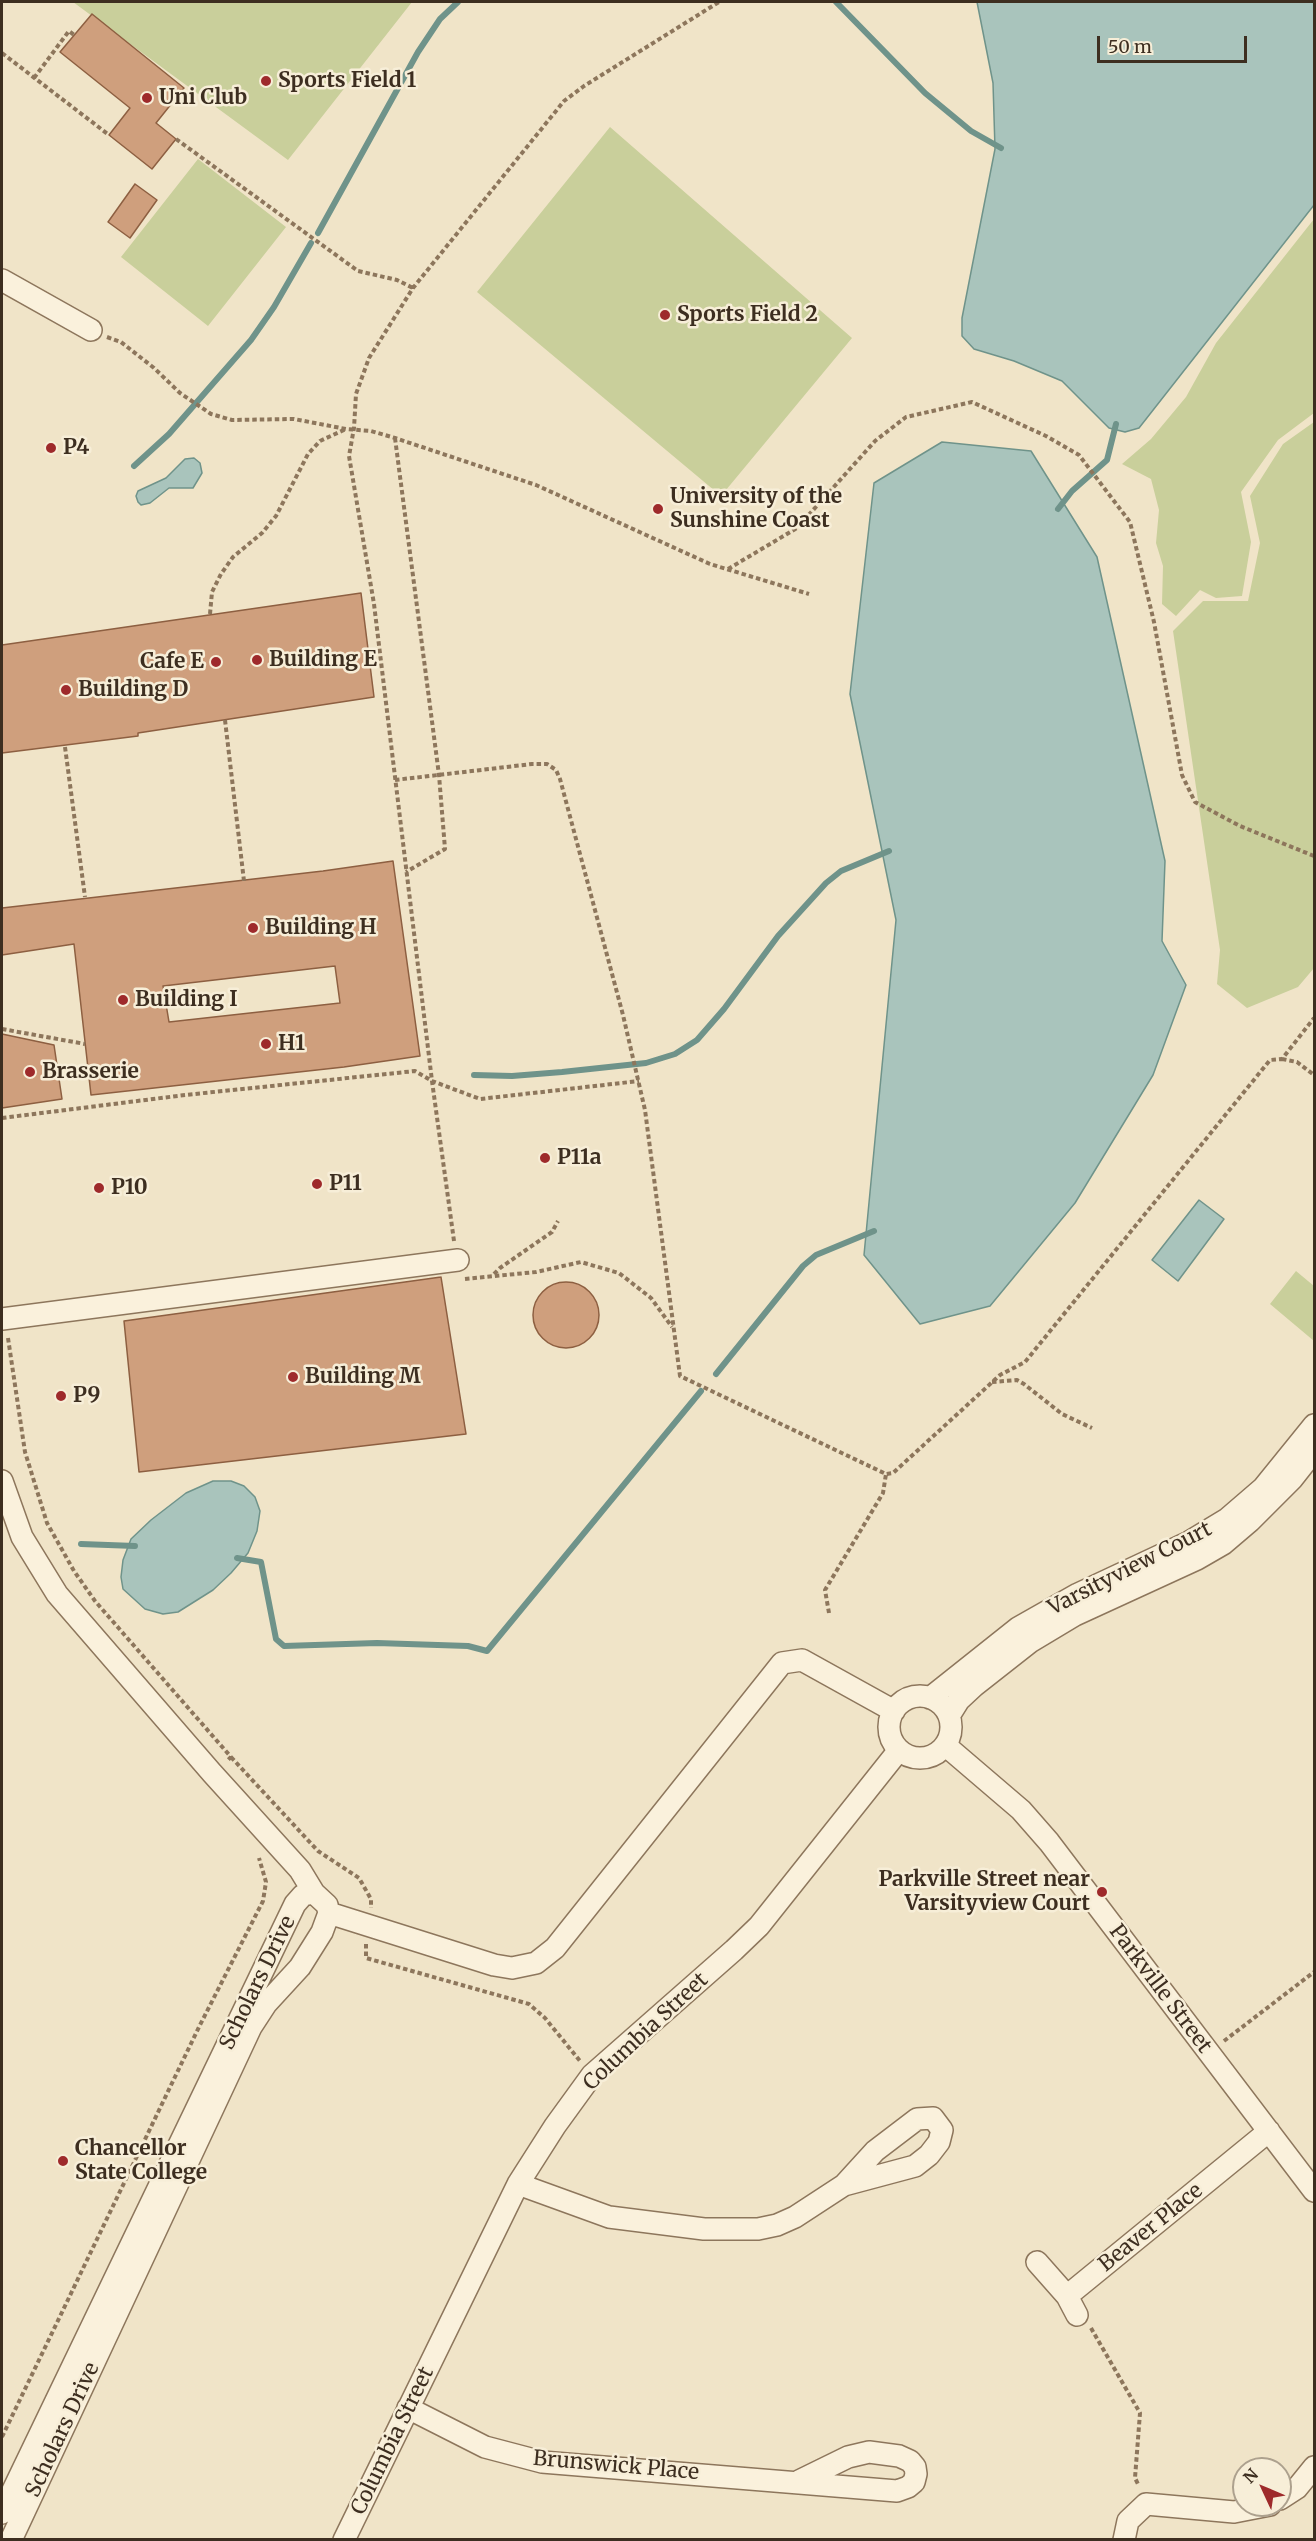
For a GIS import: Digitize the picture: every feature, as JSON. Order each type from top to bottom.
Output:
[{"type":"street","points":[[2,280],[91,330]]},
{"type":"street","points":[[3,1319],[458,1260]]},
{"type":"street","name":"Varsityview Court","points":[[949,1716],[959,1700],[974,1686],[1030,1642],[1193,1550],[1263,1488],[1314,1425]]},
{"type":"street","name":"Varsityview Court","points":[[930,1698],[1018,1628],[1078,1594],[1193,1550],[1223,1544],[1292,1479],[1314,1451]]},
{"type":"street","points":[[2,1480],[22,1537],[57,1594],[212,1773],[300,1870],[314,1893]]},
{"type":"street","points":[[329,1913],[494,1965],[512,1968],[536,1963],[555,1948],[782,1663],[802,1660],[894,1711]]},
{"type":"street","points":[[910,1698],[930,1698],[945,1708],[949,1716],[951,1726],[945,1745],[939,1752],[922,1758],[906,1755],[892,1742],[889,1731],[894,1711],[900,1703],[910,1698]]},
{"type":"street","name":"Parkville Street","points":[[945,1745],[1021,1809],[1049,1842],[1314,2191]]},
{"type":"street","name":"Columbia Street","points":[[344,2540],[518,2184],[555,2126],[592,2075],[726,1958],[759,1926],[899,1750]]},
{"type":"street","name":"Scholars Drive","points":[[2,2513],[295,1904],[303,1895],[314,1893],[327,1905],[329,1913],[314,1947],[300,1967],[266,2004],[251,2027],[11,2540]]},
{"type":"street","name":"Beaver Place","points":[[1067,2296],[1269,2132]]},
{"type":"street","points":[[518,2184],[609,2217],[704,2229],[758,2229],[777,2225],[795,2217],[844,2185]]},
{"type":"street","points":[[1038,2262],[1067,2296],[1077,2315]]},
{"type":"street","name":"Brunswick Place","points":[[408,2408],[485,2447],[542,2462],[799,2481]]},
{"type":"street","points":[[1292,2492],[1298,2488],[1314,2467]]},
{"type":"street","points":[[1124,2540],[1128,2521],[1146,2504],[1232,2512]]},
{"type":"path","points":[[672,1327],[651,1298],[619,1273],[581,1262],[536,1272],[465,1279],[458,1260],[432,1081],[374,604],[349,456],[354,429],[356,394],[369,358],[414,288],[564,101],[584,86],[719,2]]},
{"type":"path","points":[[34,78],[69,31],[74,35]]},
{"type":"path","points":[[2,53],[109,135]]},
{"type":"path","points":[[176,139],[358,271],[402,282],[414,288]]},
{"type":"path","points":[[91,330],[120,342],[154,368],[190,401],[212,414],[232,420],[294,419],[395,438],[536,485],[642,535],[728,569],[809,594]]},
{"type":"path","points":[[728,569],[797,528],[875,441],[906,417],[972,402],[1046,436],[1079,454],[1130,522],[1154,622],[1182,775],[1194,802],[1240,826],[1314,856]]},
{"type":"path","points":[[210,614],[212,592],[221,574],[233,558],[276,516],[308,454],[320,441],[346,429]]},
{"type":"path","points":[[395,438],[439,775],[446,849],[406,872]]},
{"type":"path","points":[[225,720],[244,881]]},
{"type":"path","points":[[65,747],[85,897]]},
{"type":"path","points":[[395,780],[532,764],[547,764],[556,770],[640,1082],[680,1376],[885,1474],[893,1473],[1000,1375],[1024,1362],[1270,1060],[1282,1059],[1297,1062],[1314,1075]]},
{"type":"path","points":[[1282,1059],[1314,1018]]},
{"type":"path","points":[[2,1029],[85,1044]]},
{"type":"path","points":[[2,1118],[185,1095],[415,1071],[432,1081],[480,1100],[640,1082]]},
{"type":"path","points":[[494,1275],[500,1268],[552,1232],[558,1221]]},
{"type":"path","points":[[3,1319],[25,1452],[47,1523],[94,1601],[231,1757],[212,1773]]},
{"type":"path","points":[[991,1383],[1017,1380],[1062,1414],[1092,1428]]},
{"type":"path","points":[[829,1613],[825,1590],[883,1493],[885,1474]]},
{"type":"path","points":[[2,2437],[199,2027],[263,1901],[266,1882],[262,1862],[256,1853]]},
{"type":"path","points":[[1209,2052],[1314,1972]]},
{"type":"path","points":[[1077,2315],[1095,2332],[1140,2413],[1135,2478],[1146,2504]]},
{"type":"green space","name":"Sports Field 1","points":[[73,2],[412,2],[288,160]]},
{"type":"green space","name":"Sports Field 2","points":[[610,127],[852,338],[721,496],[477,292]]},
{"type":"green space","points":[[198,159],[286,227],[208,326],[121,257]]},
{"type":"green space","points":[[1314,219],[1314,413],[1278,440],[1241,492],[1251,542],[1242,596],[1216,598],[1200,590],[1176,616],[1162,604],[1163,566],[1156,543],[1159,510],[1151,479],[1122,464],[1151,439],[1186,397],[1216,343]]},
{"type":"green space","points":[[1314,422],[1314,968],[1298,987],[1247,1008],[1217,984],[1220,950],[1173,631],[1203,601],[1248,601],[1260,543],[1250,496],[1283,444]]},
{"type":"green space","points":[[1296,1271],[1314,1286],[1314,1341],[1270,1304]]},
{"type":"water","points":[[977,2],[1314,2],[1314,205],[1139,428],[1125,432],[1109,428],[1062,381],[1014,361],[974,349],[962,336],[962,318],[995,149],[993,83]]},
{"type":"water","points":[[942,442],[1031,451],[1097,557],[1165,861],[1162,941],[1186,985],[1153,1075],[1075,1203],[990,1306],[920,1324],[864,1255],[896,920],[850,694],[874,483]]},
{"type":"water","points":[[194,458],[200,463],[202,473],[193,488],[169,488],[150,503],[141,505],[138,502],[136,496],[138,491],[166,478],[185,459]]},
{"type":"water","points":[[1199,1200],[1224,1219],[1178,1281],[1152,1260]]},
{"type":"water","points":[[213,1481],[231,1481],[244,1486],[255,1497],[260,1511],[257,1531],[248,1553],[213,1590],[178,1612],[163,1614],[145,1609],[123,1589],[121,1577],[123,1560],[131,1539],[186,1493]]},
{"type":"building","name":"Uni Club","points":[[92,14],[184,88],[156,123],[176,139],[152,169],[109,135],[130,108],[60,52]]},
{"type":"building","points":[[135,184],[157,200],[130,238],[108,222]]},
{"type":"building","name":"Building E","points":[[361,593],[374,697],[138,733],[138,736],[2,753],[2,645]]},
{"type":"building","points":[[393,861],[420,1056],[344,1067],[91,1095],[74,944],[2,955],[2,908]],"holes":[[[335,966],[340,1003],[169,1022],[163,986]]]},
{"type":"building","name":"Brasserie","points":[[2,1034],[54,1045],[62,1099],[2,1108]]},
{"type":"building","name":"Building M","points":[[441,1277],[466,1434],[139,1472],[124,1321]]},
{"type":"building","points":[[566,1282],[579,1285],[589,1292],[596,1302],[599,1315],[596,1328],[589,1338],[579,1345],[566,1348],[553,1345],[543,1338],[536,1328],[533,1315],[536,1302],[543,1292],[553,1285]]},
{"type":"waterway","points":[[318,233],[418,52],[440,19],[458,2]]},
{"type":"waterway","points":[[836,2],[925,93],[971,131],[1001,148]]},
{"type":"waterway","points":[[134,466],[169,434],[251,340],[274,307],[311,243]]},
{"type":"waterway","points":[[1058,509],[1072,491],[1107,460],[1116,424]]},
{"type":"waterway","points":[[474,1075],[512,1076],[562,1072],[646,1063],[675,1054],[697,1040],[724,1009],[778,936],[826,883],[841,871],[889,851]]},
{"type":"waterway","points":[[716,1374],[803,1266],[816,1255],[874,1231]]},
{"type":"waterway","points":[[237,1558],[261,1562],[276,1639],[284,1646],[377,1643],[468,1646],[487,1651],[701,1391]]},
{"type":"waterway","points":[[81,1544],[135,1546]]},
{"type":"place","name":"Sports Field 1","points":[[266,81]]},
{"type":"place","name":"Uni Club","points":[[147,98]]},
{"type":"place","name":"Sports Field 2","points":[[665,315]]},
{"type":"place","name":"P4","points":[[51,448]]},
{"type":"place","name":"University of the Sunshine Coast","points":[[658,509]]},
{"type":"place","name":"Building E","points":[[257,660]]},
{"type":"place","name":"Cafe E","points":[[216,662]]},
{"type":"place","name":"Building D","points":[[66,690]]},
{"type":"place","name":"Building H","points":[[253,928]]},
{"type":"place","name":"Building I","points":[[123,1000]]},
{"type":"place","name":"H1","points":[[266,1044]]},
{"type":"place","name":"Brasserie","points":[[30,1072]]},
{"type":"place","name":"P11a","points":[[545,1158]]},
{"type":"place","name":"P11","points":[[317,1184]]},
{"type":"place","name":"P10","points":[[99,1188]]},
{"type":"place","name":"Building M","points":[[293,1377]]},
{"type":"place","name":"P9","points":[[61,1396]]},
{"type":"place","name":"Parkville Street near Varsityview Court","points":[[1102,1892]]},
{"type":"place","name":"Chancellor State College","points":[[63,2161]]}]
